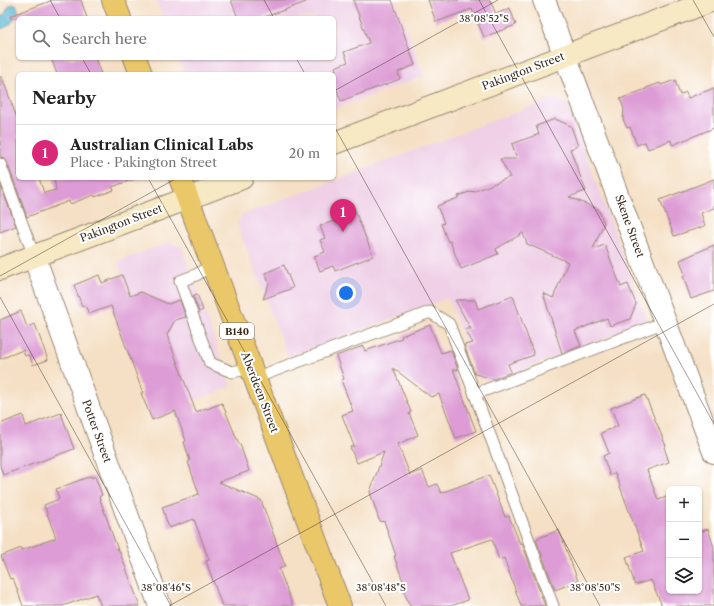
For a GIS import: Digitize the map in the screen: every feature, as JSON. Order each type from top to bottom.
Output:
[{"type":"main road","points":[[113,0],[119,16]]},
{"type":"main road","points":[[136,60],[140,72]]},
{"type":"main road","name":"Aberdeen Street","points":[[181,180],[340,606]]},
{"type":"street","name":"Skene Street","points":[[544,0],[665,322],[712,441]]},
{"type":"street","name":"Pakington Street","points":[[336,142],[713,0]]},
{"type":"street","name":"Pakington Street","points":[[0,269],[236,180]]},
{"type":"street","name":"Potter Street","points":[[34,256],[160,606]]},
{"type":"lane","points":[[0,164],[34,256]]},
{"type":"lane","points":[[212,265],[180,281],[210,363],[232,372],[253,373],[430,312],[449,324],[553,606]]},
{"type":"lane","points":[[475,394],[665,322]]},
{"type":"shaded area","points":[[156,0],[396,0],[424,76],[336,108],[336,72],[184,72],[179,60],[336,60],[336,16],[162,16]]},
{"type":"shaded area","points":[[553,98],[567,104],[648,322],[491,382],[478,377],[448,298],[288,357],[237,224],[242,215]]},
{"type":"shaded area","points":[[169,242],[182,247],[231,387],[172,408],[118,262]]},
{"type":"water","points":[[13,4],[17,6],[18,11],[12,23],[0,29],[0,16],[4,15],[9,6]]},
{"type":"building","points":[[53,0],[81,0],[86,16],[16,16],[16,18],[10,18],[10,16]]},
{"type":"building","points":[[231,0],[305,0],[306,2],[268,16],[237,16]]},
{"type":"building","points":[[353,0],[392,0],[415,65],[398,72],[400,79],[341,101],[336,87],[336,72],[331,72],[336,70],[335,67],[348,62],[344,52],[369,43]]},
{"type":"building","points":[[428,0],[490,0],[496,14],[510,8],[516,25],[484,37],[472,9],[436,22]]},
{"type":"building","points":[[52,60],[96,60],[100,72],[56,72]]},
{"type":"building","points":[[0,77],[2,77],[16,116],[16,180],[40,180],[44,193],[56,190],[54,180],[131,180],[112,187],[114,190],[95,197],[94,195],[70,204],[69,201],[27,217],[7,162],[4,158],[0,157]]},
{"type":"building","points":[[675,80],[680,95],[686,92],[688,98],[714,88],[714,128],[672,145],[671,140],[648,149],[645,142],[637,145],[630,127],[627,128],[623,119],[624,109],[620,99],[660,83],[661,85]]},
{"type":"building","points":[[555,119],[571,126],[578,146],[570,149],[586,191],[569,197],[598,209],[604,223],[593,249],[605,245],[621,287],[628,284],[636,304],[630,319],[610,326],[607,318],[575,331],[581,346],[562,353],[543,293],[553,298],[568,262],[527,244],[523,233],[496,249],[498,254],[461,269],[450,241],[448,242],[441,224],[444,223],[437,206],[458,198],[458,196],[472,191],[473,192],[510,177],[500,159],[517,159],[512,144],[539,134],[536,126]]},
{"type":"building","points":[[714,179],[714,208],[701,213],[705,226],[674,236],[660,200]]},
{"type":"building","points":[[0,184],[16,226],[0,232]]},
{"type":"building","points":[[352,203],[373,256],[335,271],[333,266],[320,271],[314,256],[325,252],[320,240],[325,238],[320,226],[339,219],[336,210]]},
{"type":"building","points":[[714,245],[714,291],[691,299],[683,276],[685,275],[680,260]]},
{"type":"building","points":[[284,265],[293,288],[263,299],[269,283],[265,273]]},
{"type":"building","points":[[99,275],[102,283],[122,275],[130,296],[141,292],[168,304],[180,300],[186,317],[175,320],[167,335],[196,412],[222,403],[240,444],[249,471],[219,482],[261,500],[285,566],[279,569],[293,606],[222,606],[206,561],[209,560],[194,519],[169,528],[162,507],[199,494],[188,462],[190,461],[184,442],[186,441],[175,411],[152,420],[141,393],[143,393],[111,306],[89,314],[85,305],[82,306],[74,285]]},
{"type":"building","points":[[197,294],[203,310],[199,312],[193,296]]},
{"type":"building","points":[[513,296],[534,355],[508,364],[511,372],[494,379],[475,374],[464,345],[473,343],[465,329],[471,329],[455,300],[475,300],[478,309]]},
{"type":"building","points":[[21,311],[27,327],[35,324],[48,360],[33,365],[29,355],[25,356],[23,350],[0,359],[0,320]]},
{"type":"building","points":[[430,325],[441,353],[451,350],[458,370],[453,369],[476,431],[456,438],[439,394],[431,397],[393,368],[411,412],[409,413],[418,435],[398,444],[410,475],[422,470],[429,487],[437,484],[441,493],[489,475],[505,517],[509,516],[520,544],[522,543],[545,606],[521,606],[504,558],[499,560],[492,539],[450,553],[468,600],[451,606],[410,606],[400,582],[403,581],[394,556],[396,556],[384,521],[381,522],[379,520],[370,492],[384,452],[357,463],[350,447],[354,446],[342,415],[353,411],[341,380],[344,379],[336,356],[363,346],[365,351],[402,338],[401,336]]},
{"type":"building","points":[[645,395],[666,446],[664,447],[669,462],[647,470],[658,500],[666,497],[666,594],[702,594],[702,531],[708,529],[714,547],[714,606],[662,606],[651,580],[635,585],[626,557],[644,551],[615,473],[610,476],[603,456],[609,453],[601,433],[618,426],[611,408]]},
{"type":"building","points":[[61,413],[74,449],[3,475],[0,466],[0,424],[23,415],[26,426]]},
{"type":"building","points":[[91,476],[92,478],[95,476],[102,495],[99,497],[140,606],[101,606],[96,594],[63,606],[23,606],[13,578],[10,579],[1,556],[21,548],[22,550],[56,538],[44,505],[59,499],[56,489]]},
{"type":"building","points":[[559,530],[578,581],[555,590],[536,539]]},
{"type":"place","name":"Australian Clinical Labs","points":[[343,232]]}]
